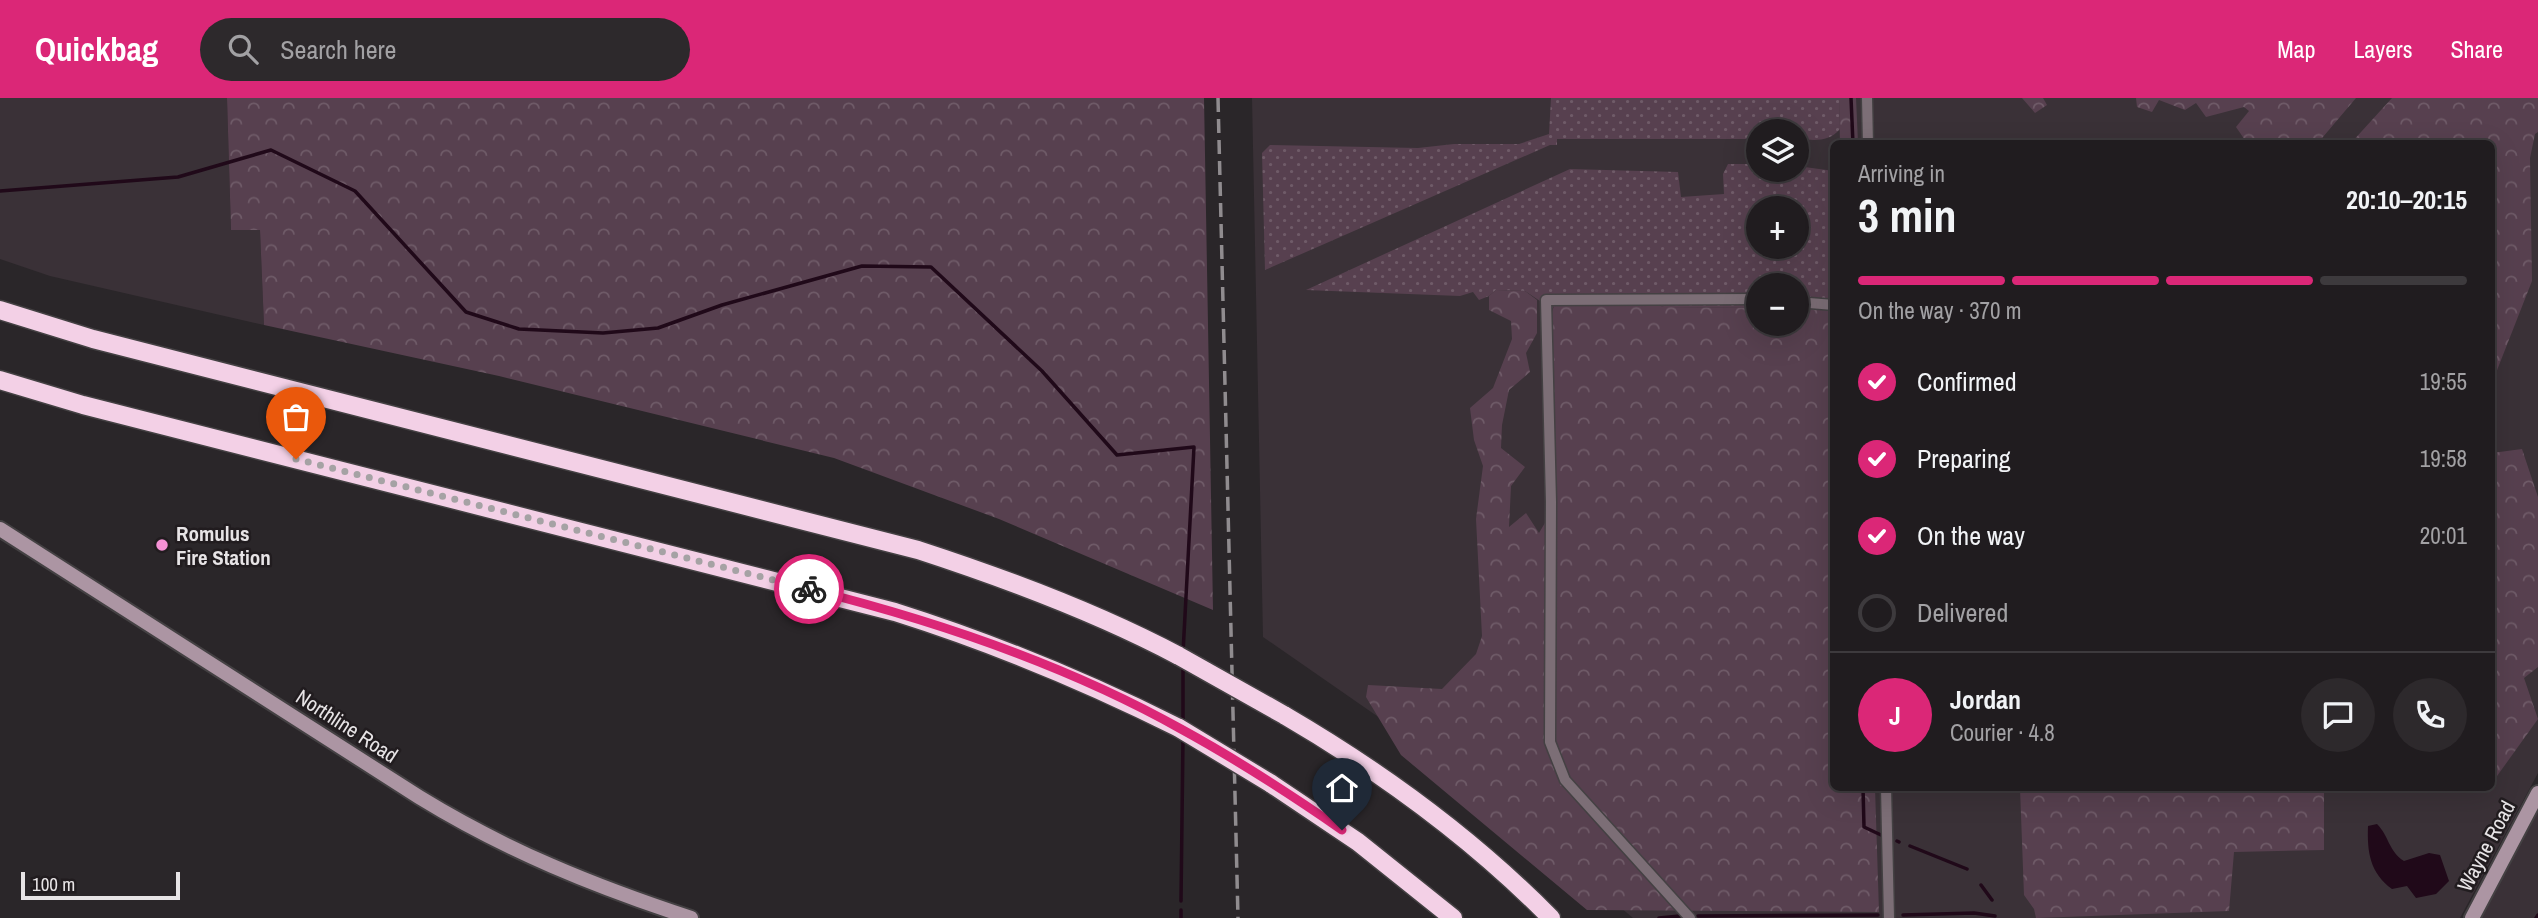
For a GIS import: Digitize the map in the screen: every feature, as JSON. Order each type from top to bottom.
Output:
[{"type":"highway","points":[[0,310],[93,339],[907,547],[1045,595],[1115,624],[1179,656],[1330,742],[1404,793],[1551,918]]},
{"type":"highway","points":[[0,380],[83,405],[895,612],[1023,656],[1102,690],[1179,728],[1270,783],[1358,842],[1446,912]]},
{"type":"street","points":[[1867,98],[1868,140]]},
{"type":"street","points":[[1690,918],[1565,780],[1549,742],[1551,502],[1546,300],[1746,299]]},
{"type":"street","points":[[1809,303],[1830,305]]},
{"type":"street","name":"Northline Road","points":[[0,529],[476,831],[565,873],[691,918]]},
{"type":"street","points":[[1886,791],[1889,918]]},
{"type":"street","name":"Wayne Road","points":[[2472,918],[2538,793]]},
{"type":"shaded area","points":[[0,98],[227,98],[231,230],[260,230],[264,325],[50,276],[0,259]]},
{"type":"shaded area","points":[[1252,98],[2538,98],[2538,773],[2460,918],[1633,918],[1472,782],[1263,637]]},
{"type":"shaded area","points":[[2538,802],[2538,918],[2480,918]]},
{"type":"shaded area","points":[[2377,824],[2395,853],[2404,861],[2429,853],[2440,855],[2449,881],[2436,894],[2416,898],[2407,886],[2392,889],[2374,869],[2369,853],[2368,826]]},
{"type":"green space","points":[[227,98],[1204,98],[1213,610],[999,519],[834,458],[499,376],[264,325],[260,230],[231,230]]},
{"type":"green space","points":[[1551,98],[1839,98],[1840,129],[1826,139],[1809,140],[1809,119],[1746,119],[1746,139],[1557,139],[1557,145],[1550,145],[1265,270],[1262,153],[1270,145],[1418,148],[1454,144],[1519,144],[1549,134]]},
{"type":"green space","points":[[1839,98],[1856,98],[1858,140],[1840,140]]},
{"type":"green space","points":[[2022,98],[2043,98],[2047,105],[2035,113]]},
{"type":"green space","points":[[2136,98],[2356,98],[2320,140],[2245,140],[2236,127],[2249,111],[2244,107],[2206,117],[2196,103],[2185,110],[2159,100],[2152,112],[2137,107]]},
{"type":"green space","points":[[2392,98],[2538,98],[2538,132],[2535,134],[2530,158],[2532,281],[2495,375],[2495,140],[2354,140]]},
{"type":"green space","points":[[1728,164],[1746,164],[1746,182],[1809,182],[1809,168],[1830,170],[1830,307],[1809,306],[1809,273],[1746,273],[1746,308],[1664,307],[1636,303],[1554,306],[1552,309],[1525,291],[1496,290],[1479,300],[1473,292],[1460,296],[1306,290],[1570,169],[1678,172],[1681,197],[1724,194],[1723,174]]},
{"type":"green space","points":[[1496,290],[1525,291],[1537,300],[1537,333],[1526,353],[1530,372],[1509,390],[1502,425],[1501,448],[1525,467],[1511,486],[1509,527],[1526,513],[1539,533],[1552,511],[1556,477],[1548,323],[1554,306],[1648,304],[1664,307],[1746,308],[1746,336],[1809,336],[1809,306],[1830,307],[1830,791],[1875,791],[1879,912],[1587,910],[1401,755],[1366,697],[1368,685],[1442,689],[1476,654],[1482,636],[1476,519],[1483,466],[1474,440],[1470,408],[1493,388],[1512,339],[1511,321],[1489,310],[1489,296]]},
{"type":"green space","points":[[2522,449],[2538,497],[2538,667],[2524,678],[2538,719],[2495,779],[2495,453]]},
{"type":"green space","points":[[2020,791],[2324,791],[2324,850],[2234,852],[2229,911],[2036,918],[2034,909],[2024,895]]},
{"type":"waterway","points":[[1851,98],[1853,140]]},
{"type":"waterway","points":[[0,191],[178,177],[271,150],[355,191],[466,312],[519,329],[603,333],[658,328],[722,305],[862,266],[931,267],[1042,371],[1117,455],[1194,447],[1183,653]]},
{"type":"waterway","points":[[1183,664],[1183,723]]},
{"type":"waterway","points":[[1181,901],[1183,738]]},
{"type":"waterway","points":[[1863,791],[1864,827],[1881,835]]},
{"type":"waterway","points":[[1910,846],[1967,869]]},
{"type":"waterway","points":[[1981,885],[1992,900]]},
{"type":"waterway","points":[[1181,910],[1181,918]]},
{"type":"waterway","points":[[1903,915],[1974,913],[1995,916]]},
{"type":"waterway","points":[[1698,916],[1878,915]]},
{"type":"waterway","points":[[1659,918],[1680,916]]},
{"type":"railway","points":[[1218,98],[1238,918]]},
{"type":"way so far","points":[[296,459],[809,589]]},
{"type":"place","name":"Romulus Fire Station","points":[[162,545]]},
{"type":"route","points":[[809,589],[951,630],[1023,656],[1102,690],[1179,728],[1342,830]]}]
